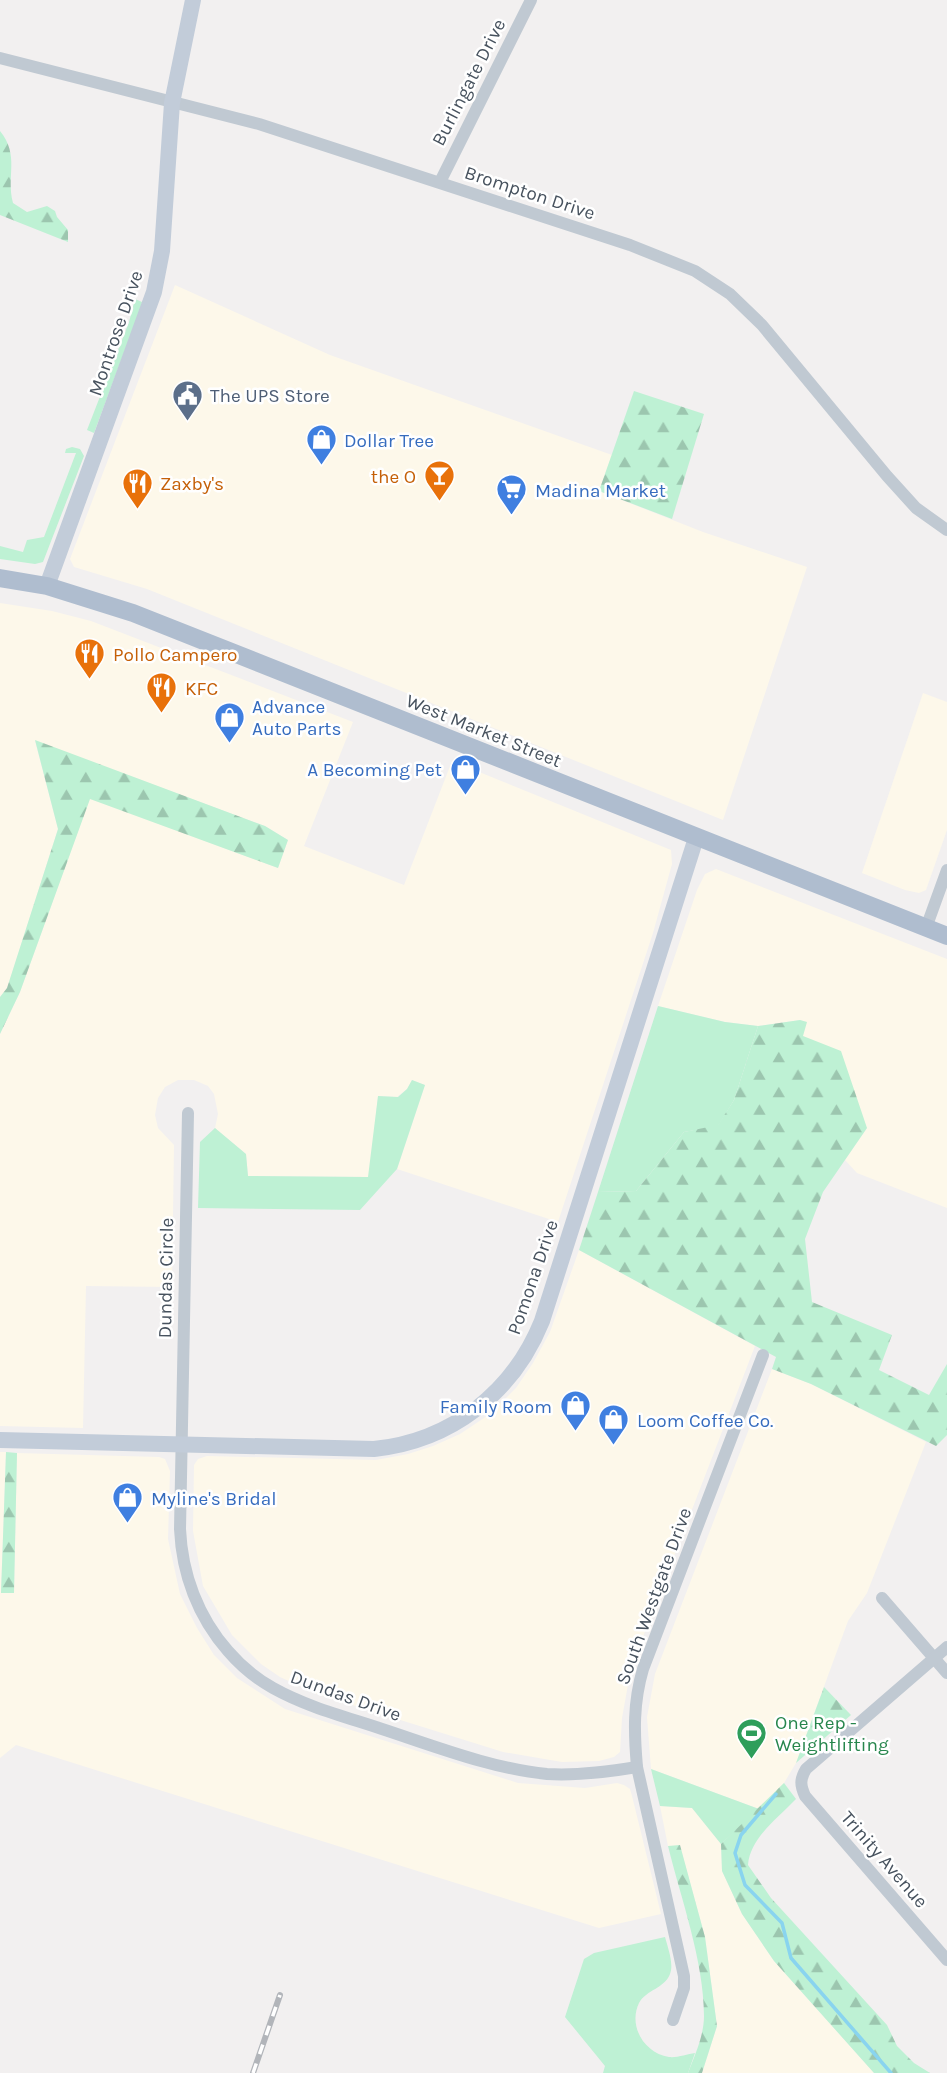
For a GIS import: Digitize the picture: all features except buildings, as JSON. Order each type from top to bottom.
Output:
[{"type":"main road","name":"West Market Street","points":[[0,578],[47,586],[133,613],[947,936]]},
{"type":"street","name":"Montrose Drive","points":[[47,586],[154,292],[162,251],[172,103],[193,0]]},
{"type":"street","name":"Burlingate Drive","points":[[440,182],[531,0]]},
{"type":"street","name":"Brompton Drive","points":[[0,58],[259,124],[630,245],[695,271],[730,294],[762,325],[916,508],[947,530]]},
{"type":"street","name":"Pomona Drive","points":[[0,1440],[359,1449],[401,1446],[452,1426],[483,1405],[500,1389],[528,1351],[542,1321],[696,838]]},
{"type":"street","points":[[926,928],[947,870]]},
{"type":"street","name":"Dundas Circle","points":[[182,1444],[182,1327],[188,1113]]},
{"type":"street","name":"South Westgate Drive","points":[[673,2020],[684,1988],[684,1976],[637,1767],[634,1719],[638,1686],[763,1355]]},
{"type":"street","name":"Dundas Drive","points":[[182,1444],[180,1537],[186,1575],[192,1592],[205,1618],[227,1650],[270,1686],[312,1705],[509,1768],[566,1775],[637,1767]]},
{"type":"street","points":[[882,1598],[947,1673]]},
{"type":"street","points":[[934,1658],[947,1647]]},
{"type":"street","name":"Trinity Avenue","points":[[934,1658],[806,1769],[801,1787],[805,1796],[947,1960]]},
{"type":"shaded area","points":[[175,285],[330,355],[612,455],[599,491],[703,532],[807,567],[723,820],[147,589],[74,567],[70,559]]},
{"type":"shaded area","points":[[0,603],[52,611],[91,621],[353,722],[304,846],[404,885],[452,761],[671,850],[672,864],[653,933],[558,1222],[397,1169],[425,1085],[412,1080],[407,1089],[397,1097],[378,1096],[369,1177],[248,1176],[246,1154],[215,1128],[218,1114],[214,1094],[208,1086],[194,1080],[178,1080],[165,1087],[158,1098],[155,1115],[158,1128],[174,1145],[172,1287],[86,1286],[83,1428],[0,1426],[0,1034],[20,992],[90,798],[278,868],[288,840],[265,826],[35,741],[58,829],[7,989],[0,997]]},
{"type":"shaded area","points":[[923,693],[947,702],[947,830],[926,890],[919,893],[862,873]]},
{"type":"shaded area","points":[[716,869],[947,959],[947,1208],[857,1173],[845,1160],[867,1128],[802,1036],[806,1022],[800,1020],[758,1026],[725,1022],[658,1006],[697,890],[705,874]]},
{"type":"shaded area","points":[[579,1250],[755,1346],[631,1668],[622,1718],[620,1752],[614,1757],[599,1761],[562,1762],[503,1752],[317,1694],[280,1677],[261,1664],[232,1635],[203,1586],[193,1531],[194,1465],[198,1459],[207,1456],[376,1460],[408,1454],[460,1434],[503,1401],[516,1388],[533,1363],[550,1332]]},
{"type":"shaded area","points":[[772,1369],[811,1384],[926,1442],[867,1593],[848,1621],[796,1763],[784,1783],[759,1809],[651,1769],[647,1717],[655,1674]]},
{"type":"shaded area","points":[[0,1452],[6,1452],[1,1593],[14,1593],[17,1453],[165,1459],[170,1471],[168,1539],[180,1594],[214,1655],[237,1678],[285,1709],[518,1783],[585,1788],[617,1783],[624,1785],[630,1789],[661,1914],[599,1928],[16,1745],[0,1758]]},
{"type":"shaded area","points":[[660,1806],[692,1808],[721,1844],[722,1871],[742,1914],[774,1961],[874,2073],[702,2073],[717,2026],[705,1937],[680,1846],[668,1846]]},
{"type":"green space","points":[[0,131],[11,157],[13,203],[27,212],[47,206],[55,211],[68,230],[68,242],[0,215]]},
{"type":"green space","points":[[135,299],[142,302],[141,307],[94,433],[87,430],[129,322]]},
{"type":"green space","points":[[634,391],[704,414],[672,519],[599,491]]},
{"type":"green space","points":[[66,449],[80,449],[84,456],[43,562],[35,564],[0,559],[0,546],[23,552],[27,540],[44,537],[76,453],[65,453]]},
{"type":"green space","points":[[35,740],[265,826],[288,840],[278,868],[90,799],[20,992],[0,1034],[0,997],[7,988],[58,829]]},
{"type":"green space","points":[[658,1006],[725,1022],[758,1026],[734,1100],[718,1126],[684,1132],[636,1191],[598,1192]]},
{"type":"green space","points":[[800,1020],[807,1022],[803,1036],[841,1051],[867,1128],[823,1192],[805,1239],[812,1302],[892,1335],[879,1370],[929,1395],[947,1364],[947,1435],[936,1446],[811,1384],[772,1369],[776,1357],[579,1250],[598,1192],[636,1191],[684,1132],[718,1125],[734,1100],[758,1026]]},
{"type":"green space","points":[[412,1080],[425,1085],[397,1169],[360,1210],[198,1208],[200,1142],[215,1128],[246,1154],[248,1176],[368,1177],[378,1096],[398,1097]]},
{"type":"green space","points":[[6,1452],[17,1453],[14,1593],[1,1593]]},
{"type":"green space","points":[[824,1687],[851,1715],[796,1763]]},
{"type":"green space","points":[[651,1769],[759,1809],[721,1844],[692,1808],[660,1806]]},
{"type":"green space","points":[[784,1783],[796,1799],[759,1837],[748,1865],[771,1898],[887,2025],[897,2046],[914,2063],[930,2073],[874,2073],[774,1961],[742,1914],[722,1871],[721,1844]]},
{"type":"green space","points":[[680,1845],[705,1937],[717,2026],[702,2073],[688,2073],[701,2038],[704,2016],[696,1952],[668,1846]]},
{"type":"green space","points":[[665,1937],[671,1961],[670,1974],[664,1983],[639,2003],[636,2012],[637,2029],[646,2044],[660,2054],[672,2057],[695,2053],[688,2073],[603,2073],[605,2066],[565,2017],[584,1959],[594,1953]]},
{"type":"waterway","points":[[776,1794],[741,1835],[735,1853],[745,1885],[782,1923],[791,1958],[891,2073]]},
{"type":"railway","points":[[253,2073],[280,1995]]},
{"type":"place","name":"The UPS Store","points":[[187,422]]},
{"type":"place","name":"Dollar Tree","points":[[321,467]]},
{"type":"place","name":"the O","points":[[439,503]]},
{"type":"place","name":"Zaxby's","points":[[137,510]]},
{"type":"place","name":"Madina Market","points":[[512,517]]},
{"type":"place","name":"Pollo Campero","points":[[90,681]]},
{"type":"place","name":"KFC","points":[[162,715]]},
{"type":"place","name":"Advance Auto Parts","points":[[229,744]]},
{"type":"place","name":"A Becoming Pet","points":[[465,796]]},
{"type":"place","name":"Family Room","points":[[575,1433]]},
{"type":"place","name":"Loom Coffee Co.","points":[[614,1447]]},
{"type":"place","name":"Myline's Bridal","points":[[128,1525]]},
{"type":"place","name":"One Rep - Weightlifting","points":[[752,1760]]}]
